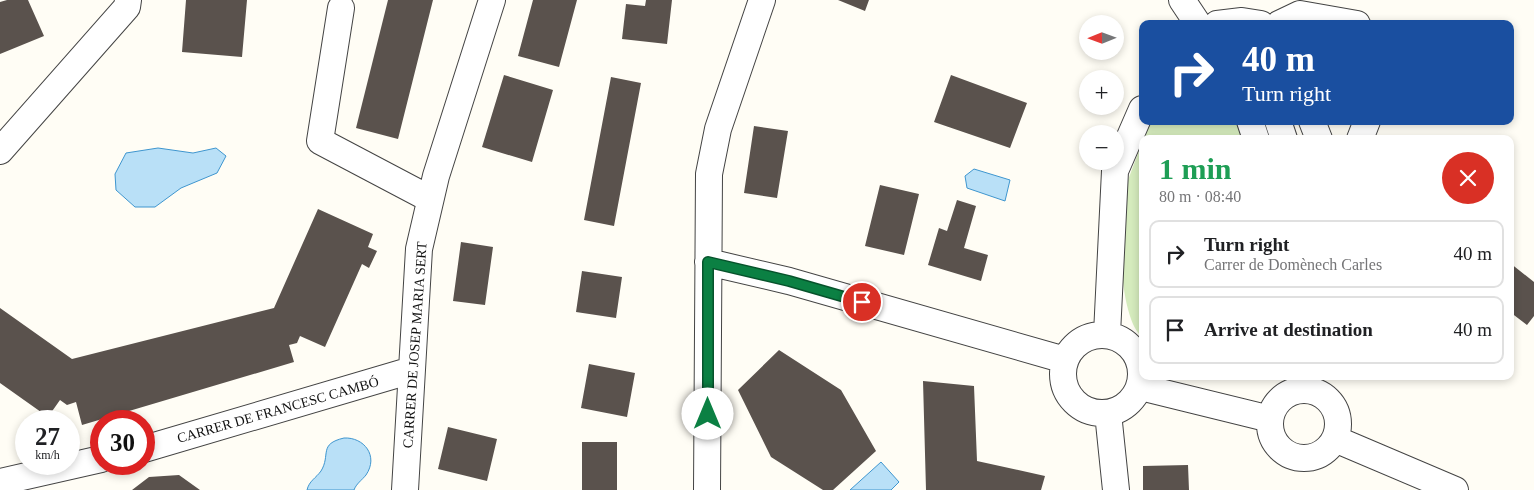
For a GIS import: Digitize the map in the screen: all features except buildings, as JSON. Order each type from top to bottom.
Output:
[{"type":"street","points":[[0,151],[127,7],[128,0]]},
{"type":"street","name":"CARRER DE JOSEP MARIA SERT","points":[[405,490],[418,249],[430,199],[492,0]]},
{"type":"street","points":[[708,490],[709,174],[718,129],[762,0]]},
{"type":"street","points":[[341,8],[320,140],[430,199]]},
{"type":"street","points":[[1287,20],[1300,14],[1334,20]]},
{"type":"street","points":[[1107,334],[1114,171],[1139,116]]},
{"type":"street","points":[[708,262],[789,281],[1065,360]]},
{"type":"street","points":[[1139,360],[1129,344],[1107,334],[1094,335],[1082,340],[1071,349],[1065,360],[1063,374],[1065,387],[1072,399],[1082,408],[1095,413],[1108,413],[1127,404],[1140,387],[1140,380]]},
{"type":"street","name":"CARRER DE FRANCESC CAMBÓ","points":[[155,446],[412,370]]},
{"type":"street","points":[[1316,384],[1334,407],[1338,417],[1338,429],[1335,439],[1320,455],[1299,459],[1289,455],[1276,445],[1270,430],[1270,419],[1278,401],[1287,394],[1307,390],[1316,384]]},
{"type":"street","points":[[1140,387],[1270,419]]},
{"type":"street","points":[[1108,413],[1116,490]]},
{"type":"street","points":[[1335,439],[1455,490]]},
{"type":"street","points":[[0,482],[90,462]]},
{"type":"green space","points":[[1149,125],[1237,125],[1241,135],[1145,135]]},
{"type":"green space","points":[[1139,150],[1139,333],[1134,327],[1129,311],[1122,272],[1121,214],[1124,193]]},
{"type":"water","points":[[158,148],[193,153],[216,148],[226,156],[217,173],[181,188],[155,207],[135,207],[116,190],[115,174],[126,153]]},
{"type":"water","points":[[974,169],[1010,180],[1005,201],[967,188],[965,176]]},
{"type":"water","points":[[344,438],[358,441],[367,449],[371,461],[366,475],[354,490],[307,490],[324,465],[328,447],[336,440]]},
{"type":"water","points":[[881,462],[899,482],[891,490],[850,490]]},
{"type":"route","points":[[708,414],[708,262],[789,281],[862,302]]}]
